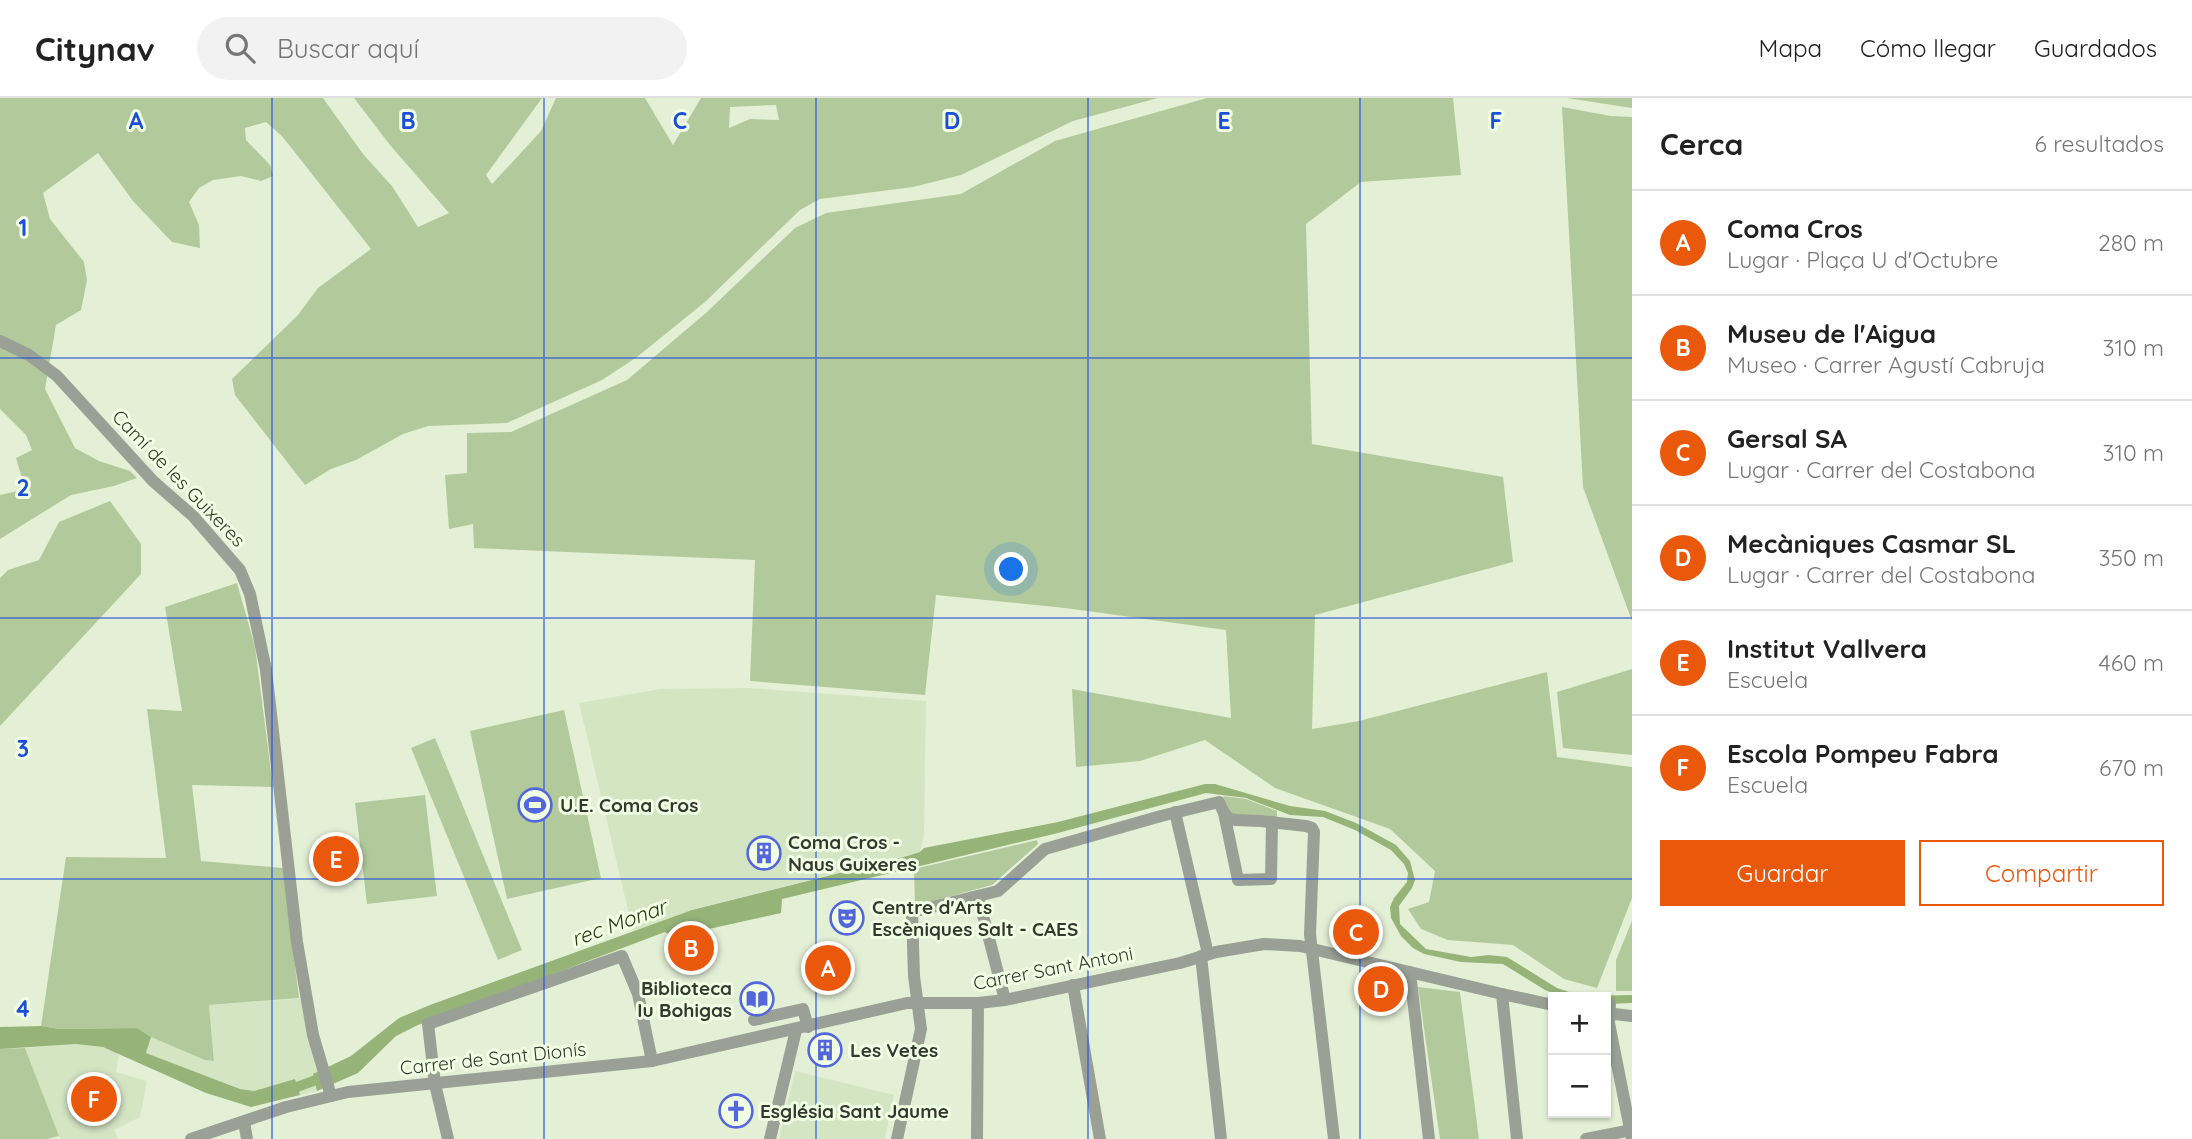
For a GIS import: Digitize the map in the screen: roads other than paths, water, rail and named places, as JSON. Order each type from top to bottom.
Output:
[{"type":"street","name":"Camí de les Guixeres","points":[[0,341],[29,355],[57,376],[145,473],[193,516],[240,570],[250,594],[266,670],[297,942],[313,1035],[330,1093]]},
{"type":"street","points":[[897,1139],[921,1029],[914,976],[912,912],[998,891],[1045,849],[1219,802],[1224,813],[1238,880],[1271,879],[1272,822]]},
{"type":"street","points":[[1175,812],[1204,955],[1221,1139]]},
{"type":"street","points":[[1224,813],[1236,821],[1306,826],[1314,832],[1310,934],[1334,1139]]},
{"type":"street","points":[[978,896],[1005,1000]]},
{"type":"street","name":"Carrer Sant Antoni","points":[[802,1028],[907,1003],[978,1003],[1005,1000],[1264,944],[1311,948],[1548,1004]]},
{"type":"street","points":[[447,1139],[435,1084],[428,1024],[622,956],[638,993],[652,1061]]},
{"type":"street","points":[[1409,972],[1429,1139]]},
{"type":"street","points":[[1073,985],[1100,1139]]},
{"type":"street","points":[[1502,995],[1517,1139]]},
{"type":"street","points":[[977,1139],[978,1003]]},
{"type":"street","points":[[754,1020],[803,1009],[802,1028],[770,1139]]},
{"type":"street","points":[[1611,1011],[1632,1016]]},
{"type":"street","points":[[1586,1139],[1631,1133],[1611,1026]]},
{"type":"street","name":"Carrer de Sant Dionís","points":[[191,1139],[330,1093],[652,1061],[802,1028]]},
{"type":"street","points":[[243,1122],[247,1139]]},
{"type":"waterway","name":"rec Monar","points":[[286,1091],[327,1076]]},
{"type":"place","name":"U.E. Coma Cros","points":[[535,805]]},
{"type":"place","name":"Coma Cros - Naus Guixeres","points":[[764,853]]},
{"type":"place","name":"Institut Vallvera","points":[[336,859]]},
{"type":"place","name":"Centre d'Arts Escèniques Salt - CAES","points":[[847,918]]},
{"type":"place","name":"Gersal SA","points":[[1356,932]]},
{"type":"place","name":"Museu de l'Aigua","points":[[691,948]]},
{"type":"place","name":"Coma Cros","points":[[828,968]]},
{"type":"place","name":"Mecàniques Casmar SL","points":[[1381,989]]},
{"type":"place","name":"Biblioteca Iu Bohigas","points":[[757,999]]},
{"type":"place","name":"Les Vetes","points":[[825,1050]]},
{"type":"place","name":"Escola Pompeu Fabra","points":[[94,1099]]},
{"type":"place","name":"Església Sant Jaume","points":[[736,1111]]}]
